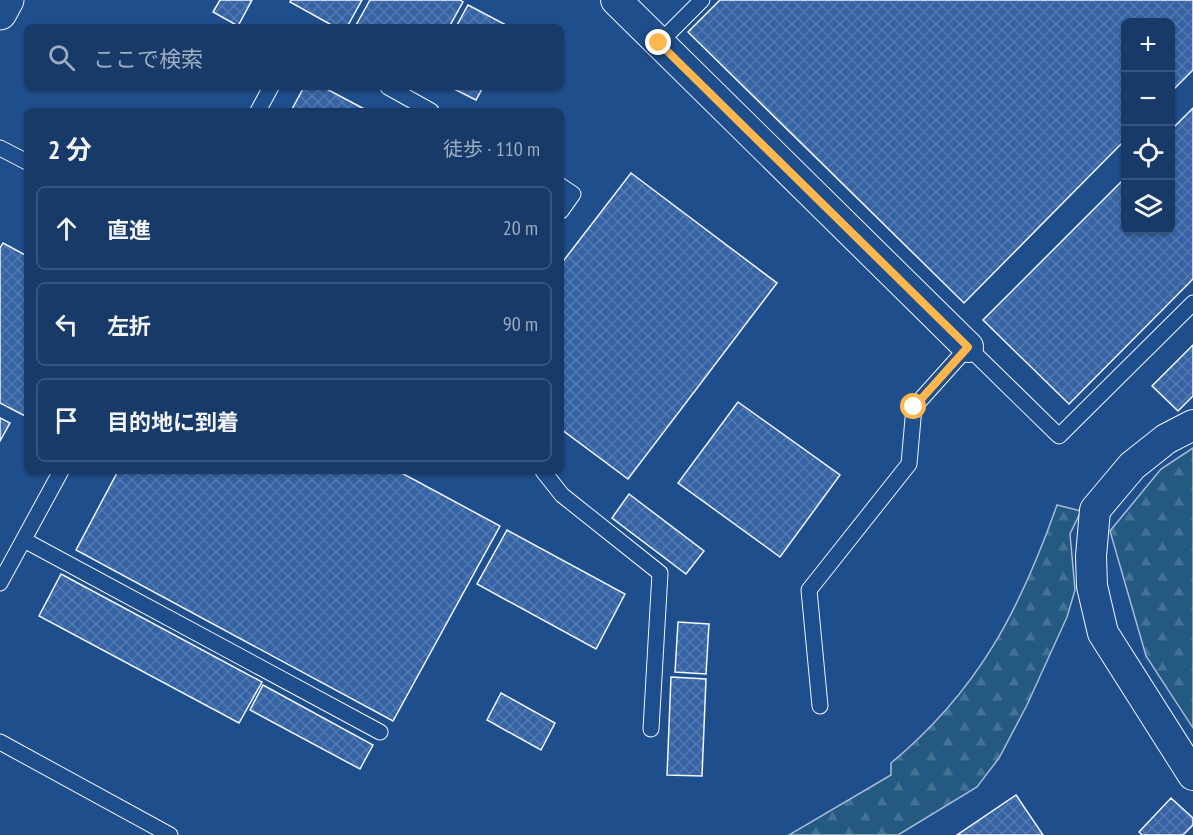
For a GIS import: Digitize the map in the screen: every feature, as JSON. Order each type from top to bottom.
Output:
[{"type":"main road","points":[[0,13],[7,0]]},
{"type":"street","points":[[616,0],[968,347]]},
{"type":"street","points":[[1193,425],[1166,439],[1132,466],[1095,510],[1091,556],[1092,586],[1103,633],[1193,775]]},
{"type":"lane","points":[[659,43],[702,0]]},
{"type":"lane","points":[[260,108],[269,90]]},
{"type":"lane","points":[[393,90],[426,108]]},
{"type":"lane","points":[[0,148],[24,160]]},
{"type":"lane","points":[[564,188],[573,194],[564,207]]},
{"type":"lane","points":[[820,706],[809,590],[909,464],[914,407],[968,347],[1059,436],[1193,303]]},
{"type":"lane","points":[[0,583],[59,474]]},
{"type":"lane","points":[[545,474],[562,495],[660,573],[651,729]]},
{"type":"lane","points":[[24,540],[380,732]]},
{"type":"lane","points":[[0,742],[170,835]]},
{"type":"green space","points":[[1193,448],[1193,728],[1146,656],[1110,531],[1161,469]]},
{"type":"green space","points":[[1057,505],[1081,511],[1070,534],[1075,590],[1067,617],[1027,705],[999,758],[977,787],[898,835],[789,835],[891,775],[891,763],[922,736],[948,707],[993,646],[1011,614],[1028,579]]},
{"type":"building","points":[[220,0],[252,0],[239,24],[234,24],[213,12]]},
{"type":"building","points":[[291,0],[362,0],[349,24],[330,24],[290,2]]},
{"type":"building","points":[[370,0],[460,0],[463,2],[451,24],[357,24]]},
{"type":"building","points":[[720,0],[1193,0],[1193,70],[1175,88],[1175,18],[1121,18],[1121,144],[964,303],[688,32]]},
{"type":"building","points":[[468,5],[504,24],[458,24]]},
{"type":"building","points":[[302,90],[329,90],[362,108],[293,108]]},
{"type":"building","points":[[456,90],[481,90],[476,100]]},
{"type":"building","points":[[1193,108],[1193,279],[1069,404],[983,320],[1121,182],[1121,234],[1175,234],[1175,126]]},
{"type":"building","points":[[631,173],[777,283],[628,479],[564,431],[564,260]]},
{"type":"building","points":[[3,243],[24,254],[24,415],[0,403],[0,248]]},
{"type":"building","points":[[1193,345],[1193,396],[1178,411],[1152,386]]},
{"type":"building","points":[[738,402],[840,475],[780,557],[678,483]]},
{"type":"building","points":[[0,418],[10,423],[0,441]]},
{"type":"building","points":[[116,474],[404,474],[500,526],[393,721],[76,550]]},
{"type":"building","points":[[629,494],[704,551],[686,574],[612,518]]},
{"type":"building","points":[[507,530],[625,594],[596,649],[477,584]]},
{"type":"building","points":[[61,574],[262,682],[239,723],[39,616]]},
{"type":"building","points":[[678,622],[709,624],[706,674],[675,672]]},
{"type":"building","points":[[671,677],[706,679],[702,776],[667,775]]},
{"type":"building","points":[[263,685],[373,745],[360,769],[250,710]]},
{"type":"building","points":[[501,693],[555,723],[541,750],[487,720]]},
{"type":"building","points":[[1016,795],[1043,835],[957,835]]},
{"type":"building","points":[[1171,798],[1193,818],[1193,825],[1183,835],[1142,835],[1139,832]]},
{"type":"route","points":[[659,43],[968,347],[914,407]]}]
